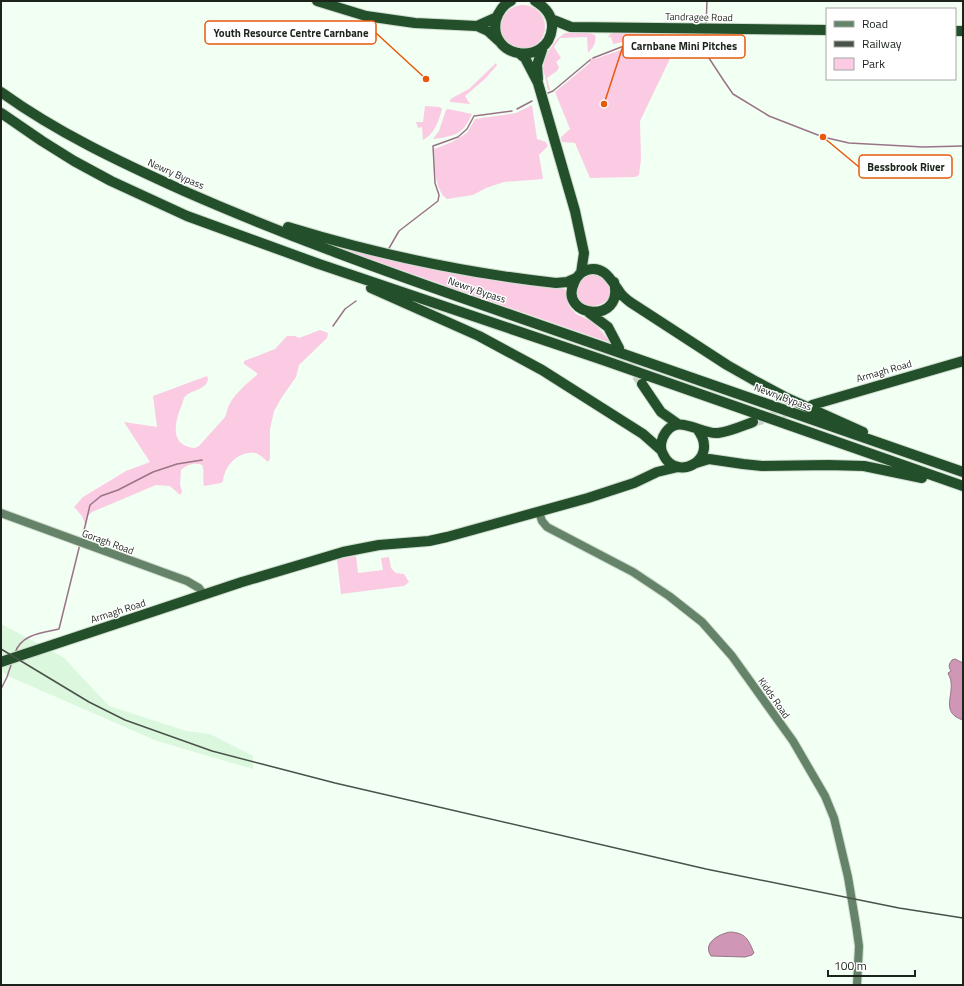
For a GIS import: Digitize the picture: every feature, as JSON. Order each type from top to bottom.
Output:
[{"type":"highway","points":[[317,1],[353,12],[396,21],[434,25],[477,26],[488,31],[504,47],[512,52],[521,54],[529,54],[537,51],[543,46]]},
{"type":"highway","points":[[499,41],[496,34],[495,25],[497,17],[501,9],[511,1]]},
{"type":"highway","points":[[535,1],[544,7],[551,19],[551,34],[543,46],[537,65],[538,83]]},
{"type":"highway","points":[[477,26],[497,17]]},
{"type":"highway","name":"Tandragee Road","points":[[551,19],[571,27]]},
{"type":"highway","name":"Tandragee Road","points":[[551,34],[571,27],[826,30]]},
{"type":"highway","points":[[521,54],[525,58],[538,83],[574,211],[584,253],[599,270],[610,277],[620,293],[630,302],[727,365],[785,397],[827,414],[909,453]]},
{"type":"highway","name":"Newry Bypass","points":[[1,92],[26,110],[96,150],[126,165],[221,207],[395,275],[963,472]]},
{"type":"highway","points":[[1,113],[74,161],[147,198],[187,216],[319,264],[603,360],[963,486]]},
{"type":"highway","points":[[221,207],[336,242],[462,271],[556,283],[567,282],[593,269],[599,270]]},
{"type":"highway","points":[[584,253],[579,275],[573,284],[573,298],[576,304],[582,309],[608,326],[619,348]]},
{"type":"highway","points":[[319,264],[479,336],[542,370],[620,418],[643,434],[672,464],[678,467],[684,468],[709,459],[762,466],[864,466],[963,486]]},
{"type":"highway","points":[[608,326],[615,289],[614,282]]},
{"type":"highway","points":[[588,312],[595,313],[602,311],[612,302]]},
{"type":"highway","name":"Armagh Road","points":[[812,404],[963,361]]},
{"type":"highway","points":[[642,384],[660,412],[663,425],[663,437]]},
{"type":"highway","points":[[660,412],[678,424]]},
{"type":"highway","points":[[696,463],[711,439],[718,433],[753,422]]},
{"type":"highway","points":[[650,475],[659,464],[662,453],[661,444],[663,437],[666,431],[671,427],[678,424],[685,424],[698,430],[702,436],[704,450]]},
{"type":"highway","points":[[698,430],[718,433]]},
{"type":"highway","name":"Armagh Road","points":[[1,662],[242,582],[343,552],[379,545],[429,541],[447,537],[613,490],[634,483],[650,475],[678,467]]},
{"type":"street","name":"Kidds Road","points":[[539,512],[542,521],[547,527],[633,572],[669,596],[702,622],[732,656],[793,741],[825,796],[834,818],[848,877],[859,946],[857,985]]},
{"type":"street","name":"Goragh Road","points":[[1,513],[187,581],[199,588],[204,595]]},
{"type":"shaded area","points":[[1,624],[63,657],[109,706],[186,731],[210,734],[253,756],[253,769],[157,741],[8,676],[1,670]]},
{"type":"shaded area","points":[[955,659],[963,663],[963,720],[956,717],[950,709],[951,682],[948,673],[951,671],[949,666],[950,663]]},
{"type":"shaded area","points":[[730,932],[743,935],[750,944],[754,953],[745,957],[711,956],[709,951],[710,943],[717,937]]},
{"type":"green space","points":[[519,5],[527,5],[532,6],[539,11],[544,18],[544,36],[539,43],[532,48],[519,49],[511,46],[504,39],[501,31],[501,23],[504,15],[511,8]]},
{"type":"green space","points":[[586,32],[595,35],[594,45],[588,53],[587,37],[560,38],[554,47],[561,58],[556,62],[559,67],[557,71],[547,78],[550,90],[548,90],[543,68],[546,55],[557,39],[565,33]]},
{"type":"green space","points":[[616,32],[678,32],[613,44],[611,37],[608,38],[610,34]]},
{"type":"green space","points":[[673,41],[677,44],[640,121],[641,159],[639,175],[635,177],[590,178],[575,143],[562,142],[561,137],[570,129],[555,92],[590,63],[589,59],[591,58],[595,59],[629,47]]},
{"type":"green space","points":[[496,63],[497,65],[486,78],[465,96],[470,104],[450,102],[452,98],[469,89]]},
{"type":"green space","points":[[532,105],[537,139],[546,142],[548,146],[539,155],[543,179],[504,182],[486,188],[473,195],[447,199],[443,195],[437,183],[434,149],[452,142],[467,133],[475,119],[516,113]]},
{"type":"green space","points":[[425,106],[440,107],[442,109],[436,127],[423,140],[422,127],[418,128],[416,122],[423,122]]},
{"type":"green space","points":[[448,109],[472,114],[462,130],[447,137],[433,139],[439,131],[446,110]]},
{"type":"green space","points":[[330,244],[562,287],[562,289],[565,289],[569,306],[576,314],[594,322],[611,343],[398,269]]},
{"type":"green space","points":[[594,271],[609,280],[610,297],[601,304],[591,306],[581,302],[578,298],[576,290],[579,280]]},
{"type":"green space","points":[[320,330],[328,333],[327,338],[299,365],[296,377],[274,411],[270,429],[270,459],[268,462],[260,455],[255,453],[243,454],[233,460],[229,465],[221,483],[204,486],[202,465],[188,465],[181,470],[180,484],[182,492],[180,495],[170,486],[156,485],[92,512],[88,516],[86,526],[82,516],[74,507],[83,497],[126,471],[150,462],[124,422],[157,427],[153,396],[207,376],[207,383],[204,386],[190,393],[184,398],[177,420],[176,433],[178,439],[181,443],[195,448],[199,446],[225,417],[231,401],[257,375],[257,373],[244,364],[244,361],[275,349],[287,336],[295,336],[299,338]]},
{"type":"green space","points":[[356,556],[358,573],[383,570],[381,558],[389,557],[391,568],[396,573],[404,574],[409,582],[404,586],[341,594],[337,559]]},
{"type":"waterway","points":[[706,25],[707,1]]},
{"type":"waterway","points":[[705,33],[705,52],[733,94],[769,116],[823,137],[849,143],[923,147],[963,146]]},
{"type":"waterway","points":[[593,58],[629,44],[647,40],[661,41],[674,39],[704,39]]},
{"type":"waterway","points":[[548,93],[553,91],[590,60]]},
{"type":"waterway","points":[[517,109],[532,101]]},
{"type":"waterway","points":[[388,250],[399,231],[438,201],[439,195],[435,183],[433,146],[458,137],[467,129],[474,116],[512,111]]},
{"type":"waterway","points":[[333,326],[345,309],[356,301]]},
{"type":"waterway","points":[[82,539],[90,505],[101,496],[118,490],[153,472],[177,464],[202,460]]},
{"type":"waterway","points":[[15,653],[18,647],[27,638],[39,633],[59,629],[80,544]]},
{"type":"waterway","points":[[1,689],[12,662]]},
{"type":"tunnel","points":[[621,350],[642,384]]},
{"type":"tunnel","points":[[753,422],[811,405]]},
{"type":"railway","points":[[1,649],[89,702],[125,720],[212,751],[335,783],[706,869],[899,908],[963,918]]},
{"type":"place","name":"Youth Resource Centre Carnbane","points":[[426,79]]},
{"type":"place","name":"Carnbane Mini Pitches","points":[[604,104]]},
{"type":"place","name":"Bessbrook River","points":[[823,137]]}]
